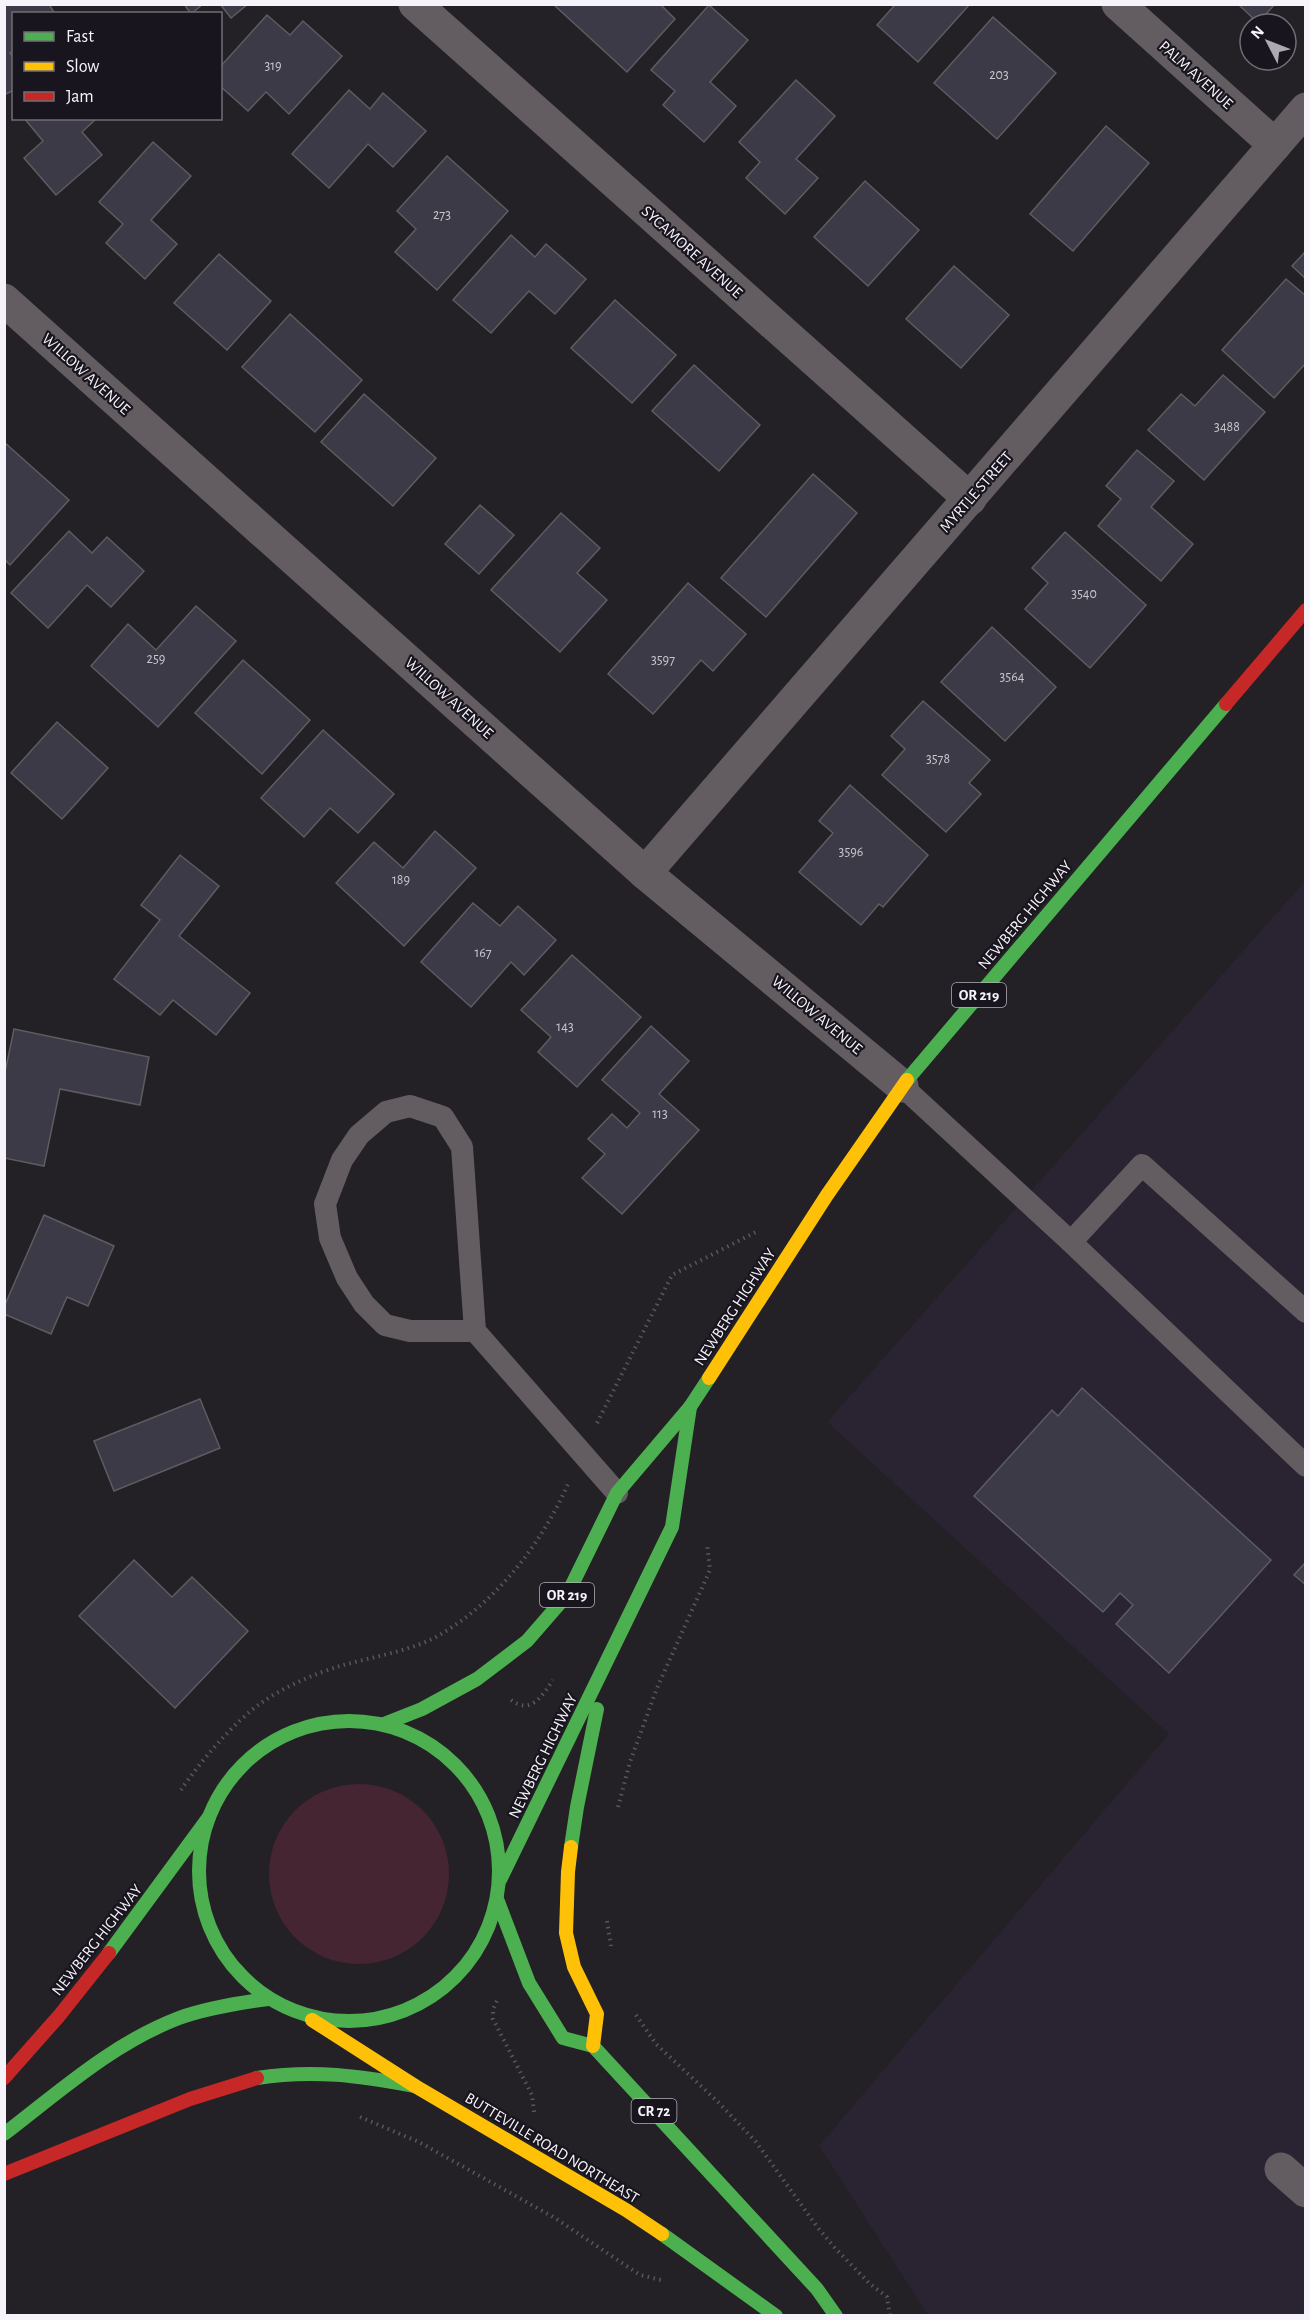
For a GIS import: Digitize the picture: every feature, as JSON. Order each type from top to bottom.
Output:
[{"type":"main road","name":"NEWBERG HIGHWAY","points":[[384,1724],[422,1709],[477,1679],[527,1641],[567,1595],[617,1493],[690,1407],[814,1215],[902,1086],[1305,610]]},
{"type":"main road","name":"NEWBERG HIGHWAY","points":[[500,1882],[672,1527],[690,1407]]},
{"type":"main road","points":[[497,1899],[529,1983],[563,2038],[593,2046],[597,2014],[574,1967],[566,1934],[568,1872],[577,1807],[605,1665]]},
{"type":"main road","points":[[354,1720],[384,1724],[413,1734],[439,1749],[461,1770],[473,1786],[492,1822],[499,1851],[500,1882],[497,1899],[486,1934],[467,1965],[442,1990],[411,2008],[376,2019],[341,2022],[305,2016],[268,1999],[236,1972],[213,1937],[201,1899],[199,1857],[209,1817],[223,1789],[242,1765],[266,1746],[293,1732],[323,1723],[354,1720]]},
{"type":"main road","name":"NEWBERG HIGHWAY","points":[[4,2078],[55,2020],[158,1890],[209,1817]]},
{"type":"main road","points":[[4,2134],[125,2047],[165,2024],[223,2006],[268,1999]]},
{"type":"main road","name":"BUTTEVILLE ROAD NORTHEAST","points":[[305,2016],[415,2086],[626,2210],[699,2259],[776,2316]]},
{"type":"main road","name":"CR 72","points":[[593,2046],[809,2280],[836,2316]]},
{"type":"main road","points":[[4,2174],[189,2098],[258,2078],[297,2073],[348,2074],[415,2086]]},
{"type":"street","name":"SYCAMORE AVENUE","points":[[415,4],[970,499]]},
{"type":"street","name":"PALM AVENUE","points":[[1118,4],[1275,145]]},
{"type":"street","name":"MYRTLE STREET","points":[[645,873],[1305,109]]},
{"type":"street","name":"WILLOW AVENUE","points":[[4,300],[645,873],[902,1086]]},
{"type":"street","points":[[1281,2169],[1305,2192]]},
{"type":"lane","points":[[902,1086],[1071,1242],[1305,1467]]},
{"type":"lane","points":[[476,1331],[410,1331],[385,1325],[364,1304],[347,1278],[330,1238],[325,1204],[342,1160],[358,1135],[386,1112],[410,1106],[443,1117],[462,1146],[476,1331],[617,1493]]},
{"type":"lane","points":[[1071,1242],[1142,1165],[1305,1312]]},
{"type":"path","points":[[176,1798],[193,1773],[225,1736],[261,1703],[291,1686],[337,1667],[433,1638],[463,1621],[500,1586],[533,1548],[559,1504],[582,1452],[672,1275],[765,1227]]},
{"type":"path","points":[[616,1815],[630,1762],[657,1689],[710,1570]]},
{"type":"path","points":[[506,1693],[521,1706],[533,1705],[542,1698],[559,1670]]},
{"type":"path","points":[[606,1916],[611,1947]]},
{"type":"path","points":[[505,1995],[498,1999],[493,2009],[493,2019],[532,2095],[535,2109],[533,2115]]},
{"type":"path","points":[[634,2011],[656,2044],[718,2102],[756,2142],[835,2248],[869,2283],[887,2297],[890,2316]]},
{"type":"path","points":[[352,2114],[419,2142],[555,2218],[640,2275]]},
{"type":"shaded area","points":[[1305,881],[1305,2315],[928,2315],[819,2146],[1169,1734],[827,1422]]},
{"type":"shaded area","points":[[359,1784],[393,1791],[409,1799],[423,1810],[434,1824],[442,1840],[449,1874],[442,1908],[434,1924],[423,1938],[409,1949],[393,1957],[359,1964],[325,1957],[309,1949],[295,1938],[284,1924],[276,1908],[269,1874],[276,1840],[284,1824],[295,1810],[309,1799],[325,1791]]},
{"type":"building","points":[[4,4],[49,4],[54,12],[12,12],[12,52],[10,53],[12,56],[12,91],[4,95]]},
{"type":"building","points":[[184,4],[203,4],[193,12],[190,12]]},
{"type":"building","points":[[220,4],[248,4],[231,18]]},
{"type":"building","points":[[553,4],[660,4],[675,19],[627,72]]},
{"type":"building","points":[[893,4],[970,4],[918,62],[877,25],[894,6]]},
{"type":"building","points":[[1238,4],[1275,4],[1268,12],[1246,12]]},
{"type":"building","points":[[709,5],[748,40],[710,82],[736,106],[704,142],[663,105],[675,91],[651,70]]},
{"type":"building","points":[[267,15],[290,35],[303,21],[342,56],[289,114],[266,92],[248,111],[222,88],[222,65]]},
{"type":"building","points":[[993,17],[1056,73],[997,139],[934,83]]},
{"type":"building","points":[[796,80],[835,116],[796,159],[818,178],[785,214],[746,178],[760,162],[739,142]]},
{"type":"building","points":[[349,90],[370,109],[383,93],[426,131],[393,167],[368,144],[329,188],[292,154]]},
{"type":"building","points":[[26,120],[95,120],[82,132],[102,155],[56,195],[24,158],[43,141]]},
{"type":"building","points":[[1106,126],[1149,163],[1073,251],[1030,214]]},
{"type":"building","points":[[153,142],[191,176],[151,220],[177,244],[145,279],[106,243],[123,224],[99,202]]},
{"type":"building","points":[[447,156],[508,211],[437,290],[395,252],[416,229],[397,211]]},
{"type":"building","points":[[865,181],[919,230],[868,286],[814,237]]},
{"type":"building","points":[[511,235],[535,257],[546,244],[586,279],[555,314],[529,291],[491,333],[453,300]]},
{"type":"building","points":[[1306,251],[1306,279],[1292,266]]},
{"type":"building","points":[[219,254],[271,301],[227,350],[174,303]]},
{"type":"building","points":[[954,266],[1009,315],[961,368],[906,319]]},
{"type":"building","points":[[1286,279],[1306,296],[1306,363],[1274,398],[1222,350]]},
{"type":"building","points":[[615,300],[676,355],[632,403],[571,348]]},
{"type":"building","points":[[290,314],[362,380],[315,432],[242,367]]},
{"type":"building","points":[[694,365],[760,425],[719,471],[652,411]]},
{"type":"building","points":[[1223,375],[1265,412],[1204,480],[1148,430],[1181,394],[1195,406]]},
{"type":"building","points":[[364,394],[436,458],[393,506],[321,442]]},
{"type":"building","points":[[4,442],[69,500],[10,565],[4,559]]},
{"type":"building","points":[[1137,450],[1174,481],[1151,507],[1193,544],[1161,581],[1098,526],[1121,499],[1106,486]]},
{"type":"building","points":[[813,474],[857,513],[766,617],[721,578]]},
{"type":"building","points":[[480,505],[514,535],[479,574],[445,544]]},
{"type":"building","points":[[561,513],[600,548],[577,573],[607,600],[560,652],[491,590]]},
{"type":"building","points":[[69,531],[92,553],[107,537],[144,571],[111,607],[87,585],[48,628],[11,593]]},
{"type":"building","points":[[1065,532],[1146,605],[1090,668],[1025,609],[1048,583],[1032,568]]},
{"type":"building","points":[[688,583],[746,634],[713,671],[701,660],[653,714],[608,674]]},
{"type":"building","points":[[196,606],[236,641],[158,727],[91,666],[128,624],[156,650]]},
{"type":"building","points":[[992,627],[1056,687],[1005,741],[941,682]]},
{"type":"building","points":[[243,660],[310,720],[262,774],[195,713]]},
{"type":"building","points":[[923,701],[990,760],[969,783],[981,794],[946,832],[882,775],[905,749],[891,736]]},
{"type":"building","points":[[57,722],[108,768],[62,819],[11,773]]},
{"type":"building","points":[[323,730],[394,794],[358,833],[330,808],[304,837],[261,798]]},
{"type":"building","points":[[850,785],[928,855],[883,907],[879,904],[861,925],[799,872],[833,833],[819,821]]},
{"type":"building","points":[[435,831],[476,868],[404,946],[336,883],[374,842],[403,868]]},
{"type":"building","points":[[180,855],[219,886],[179,936],[250,993],[216,1035],[173,1000],[160,1015],[114,979],[160,920],[141,905]]},
{"type":"building","points":[[473,903],[500,926],[518,906],[556,940],[524,975],[511,962],[471,1007],[421,962]]},
{"type":"building","points":[[572,955],[641,1017],[577,1087],[538,1052],[551,1037],[521,1010]]},
{"type":"building","points":[[651,1026],[689,1061],[659,1094],[699,1130],[622,1214],[582,1178],[605,1154],[588,1139],[612,1114],[627,1128],[640,1113],[602,1080]]},
{"type":"building","points":[[14,1029],[149,1057],[140,1105],[60,1089],[44,1166],[4,1158],[4,1077]]},
{"type":"building","points":[[44,1215],[114,1246],[88,1306],[67,1297],[51,1334],[4,1314],[4,1307]]},
{"type":"building","points":[[1082,1388],[1271,1560],[1169,1673],[1116,1624],[1133,1605],[1120,1593],[1103,1612],[974,1496],[1052,1410],[1058,1416]]},
{"type":"building","points":[[200,1399],[220,1448],[114,1491],[94,1441]]},
{"type":"building","points":[[134,1560],[172,1597],[192,1577],[248,1631],[175,1708],[79,1616]]},
{"type":"building","points":[[1306,1562],[1306,1585],[1294,1575]]},
{"type":"traffic: fast","points":[[907,1080],[1226,704]]},
{"type":"traffic: fast","points":[[384,1724],[422,1709],[477,1679],[527,1641],[567,1595],[617,1493],[690,1407],[709,1378]]},
{"type":"traffic: fast","points":[[500,1880],[672,1527],[690,1407]]},
{"type":"traffic: fast","points":[[571,1847],[597,1709]]},
{"type":"traffic: fast","points":[[334,1721],[364,1721],[393,1727],[420,1738],[444,1755],[465,1776],[488,1813],[499,1856],[499,1871],[499,1886],[493,1915],[482,1942],[465,1966],[444,1987],[420,2004],[393,2015],[364,2021],[334,2021],[305,2015],[278,2004],[254,1987],[233,1966],[216,1942],[205,1915],[199,1886],[199,1856],[205,1827],[216,1800],[233,1776],[254,1755],[278,1738],[305,1727],[334,1721]]},
{"type":"traffic: fast","points":[[109,1953],[209,1817]]},
{"type":"traffic: fast","points":[[497,1899],[529,1983],[563,2038],[593,2046],[817,2289],[836,2316]]},
{"type":"traffic: fast","points":[[4,2134],[87,2070],[155,2028],[200,2011],[268,1999]]},
{"type":"traffic: fast","points":[[257,2078],[317,2074],[375,2079],[415,2086]]},
{"type":"traffic: fast","points":[[662,2234],[776,2316]]},
{"type":"traffic: slow","points":[[709,1378],[827,1195],[907,1080]]},
{"type":"traffic: slow","points":[[571,1847],[566,1933],[574,1967],[597,2014],[593,2046]]},
{"type":"traffic: slow","points":[[312,2020],[415,2086],[626,2210],[662,2234]]},
{"type":"traffic: jam","points":[[1226,704],[1306,610]]},
{"type":"traffic: jam","points":[[4,2078],[59,2016],[109,1953]]},
{"type":"traffic: jam","points":[[4,2174],[190,2099],[257,2078]]}]
